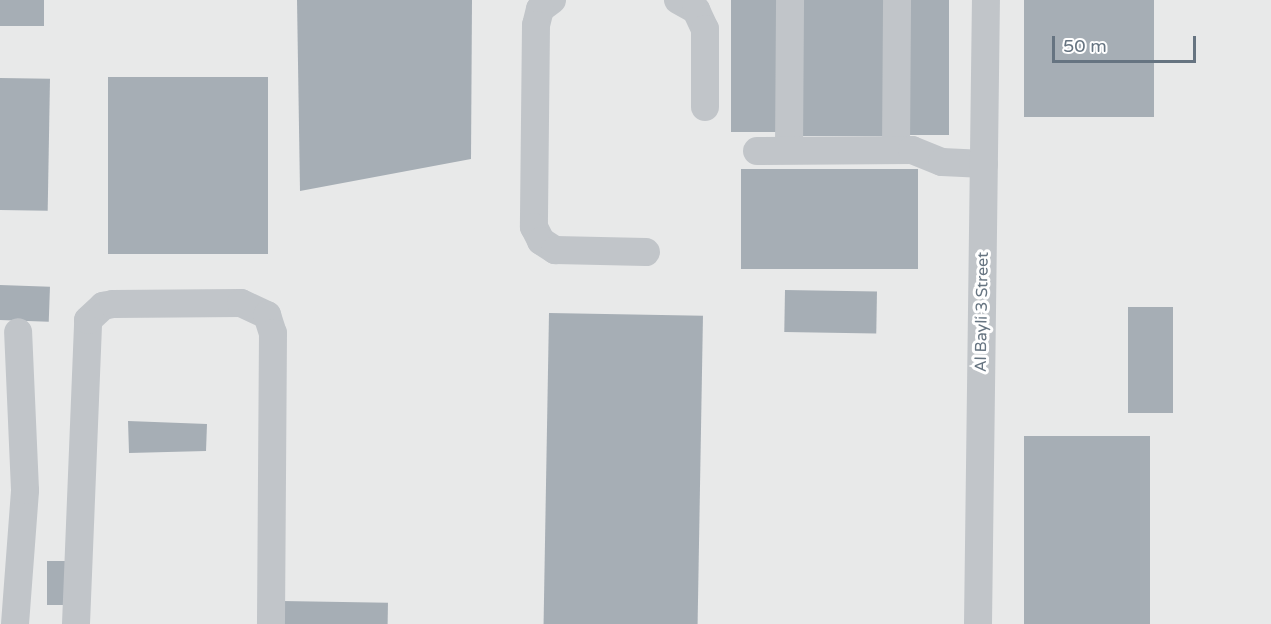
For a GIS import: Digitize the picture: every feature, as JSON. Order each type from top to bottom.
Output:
[{"type":"street","points":[[552,0],[540,9],[536,25],[534,227],[541,241],[555,250],[646,252]]},
{"type":"street","points":[[678,0],[696,10],[705,29],[705,107]]},
{"type":"street","points":[[789,150],[790,0]]},
{"type":"street","points":[[896,150],[897,0]]},
{"type":"street","name":"Al Bayli 3 Street","points":[[978,624],[986,0]]},
{"type":"street","points":[[757,151],[896,150],[921,152],[942,162],[984,164]]},
{"type":"street","points":[[76,624],[88,320],[103,306],[113,304],[230,303],[260,308],[267,315],[273,333],[271,624]]},
{"type":"street","points":[[15,624],[25,490],[10,363],[18,332]]},
{"type":"shaded area","points":[[0,0],[1271,0],[1271,624],[0,624]]},
{"type":"building","points":[[0,0],[44,0],[44,26],[0,26]]},
{"type":"building","points":[[297,0],[472,0],[471,159],[300,191]]},
{"type":"building","points":[[731,0],[784,0],[784,132],[731,132]]},
{"type":"building","points":[[801,0],[890,0],[890,136],[801,136]]},
{"type":"building","points":[[907,0],[949,0],[949,135],[907,135]]},
{"type":"building","points":[[1024,0],[1154,0],[1154,117],[1024,117]]},
{"type":"building","points":[[108,77],[268,77],[268,254],[108,254]]},
{"type":"building","points":[[0,78],[50,79],[48,211],[0,210]]},
{"type":"building","points":[[741,169],[918,169],[918,269],[741,269]]},
{"type":"building","points":[[0,285],[50,287],[49,322],[0,320]]},
{"type":"building","points":[[785,290],[877,292],[876,334],[784,332]]},
{"type":"building","points":[[1128,307],[1173,307],[1173,413],[1128,413]]},
{"type":"building","points":[[549,313],[703,316],[698,624],[544,624]]},
{"type":"building","points":[[128,421],[207,424],[206,451],[129,453]]},
{"type":"building","points":[[1024,436],[1150,436],[1150,624],[1024,624]]},
{"type":"building","points":[[47,561],[65,561],[65,605],[47,605]]},
{"type":"building","points":[[282,601],[388,603],[388,624],[282,624]]}]
